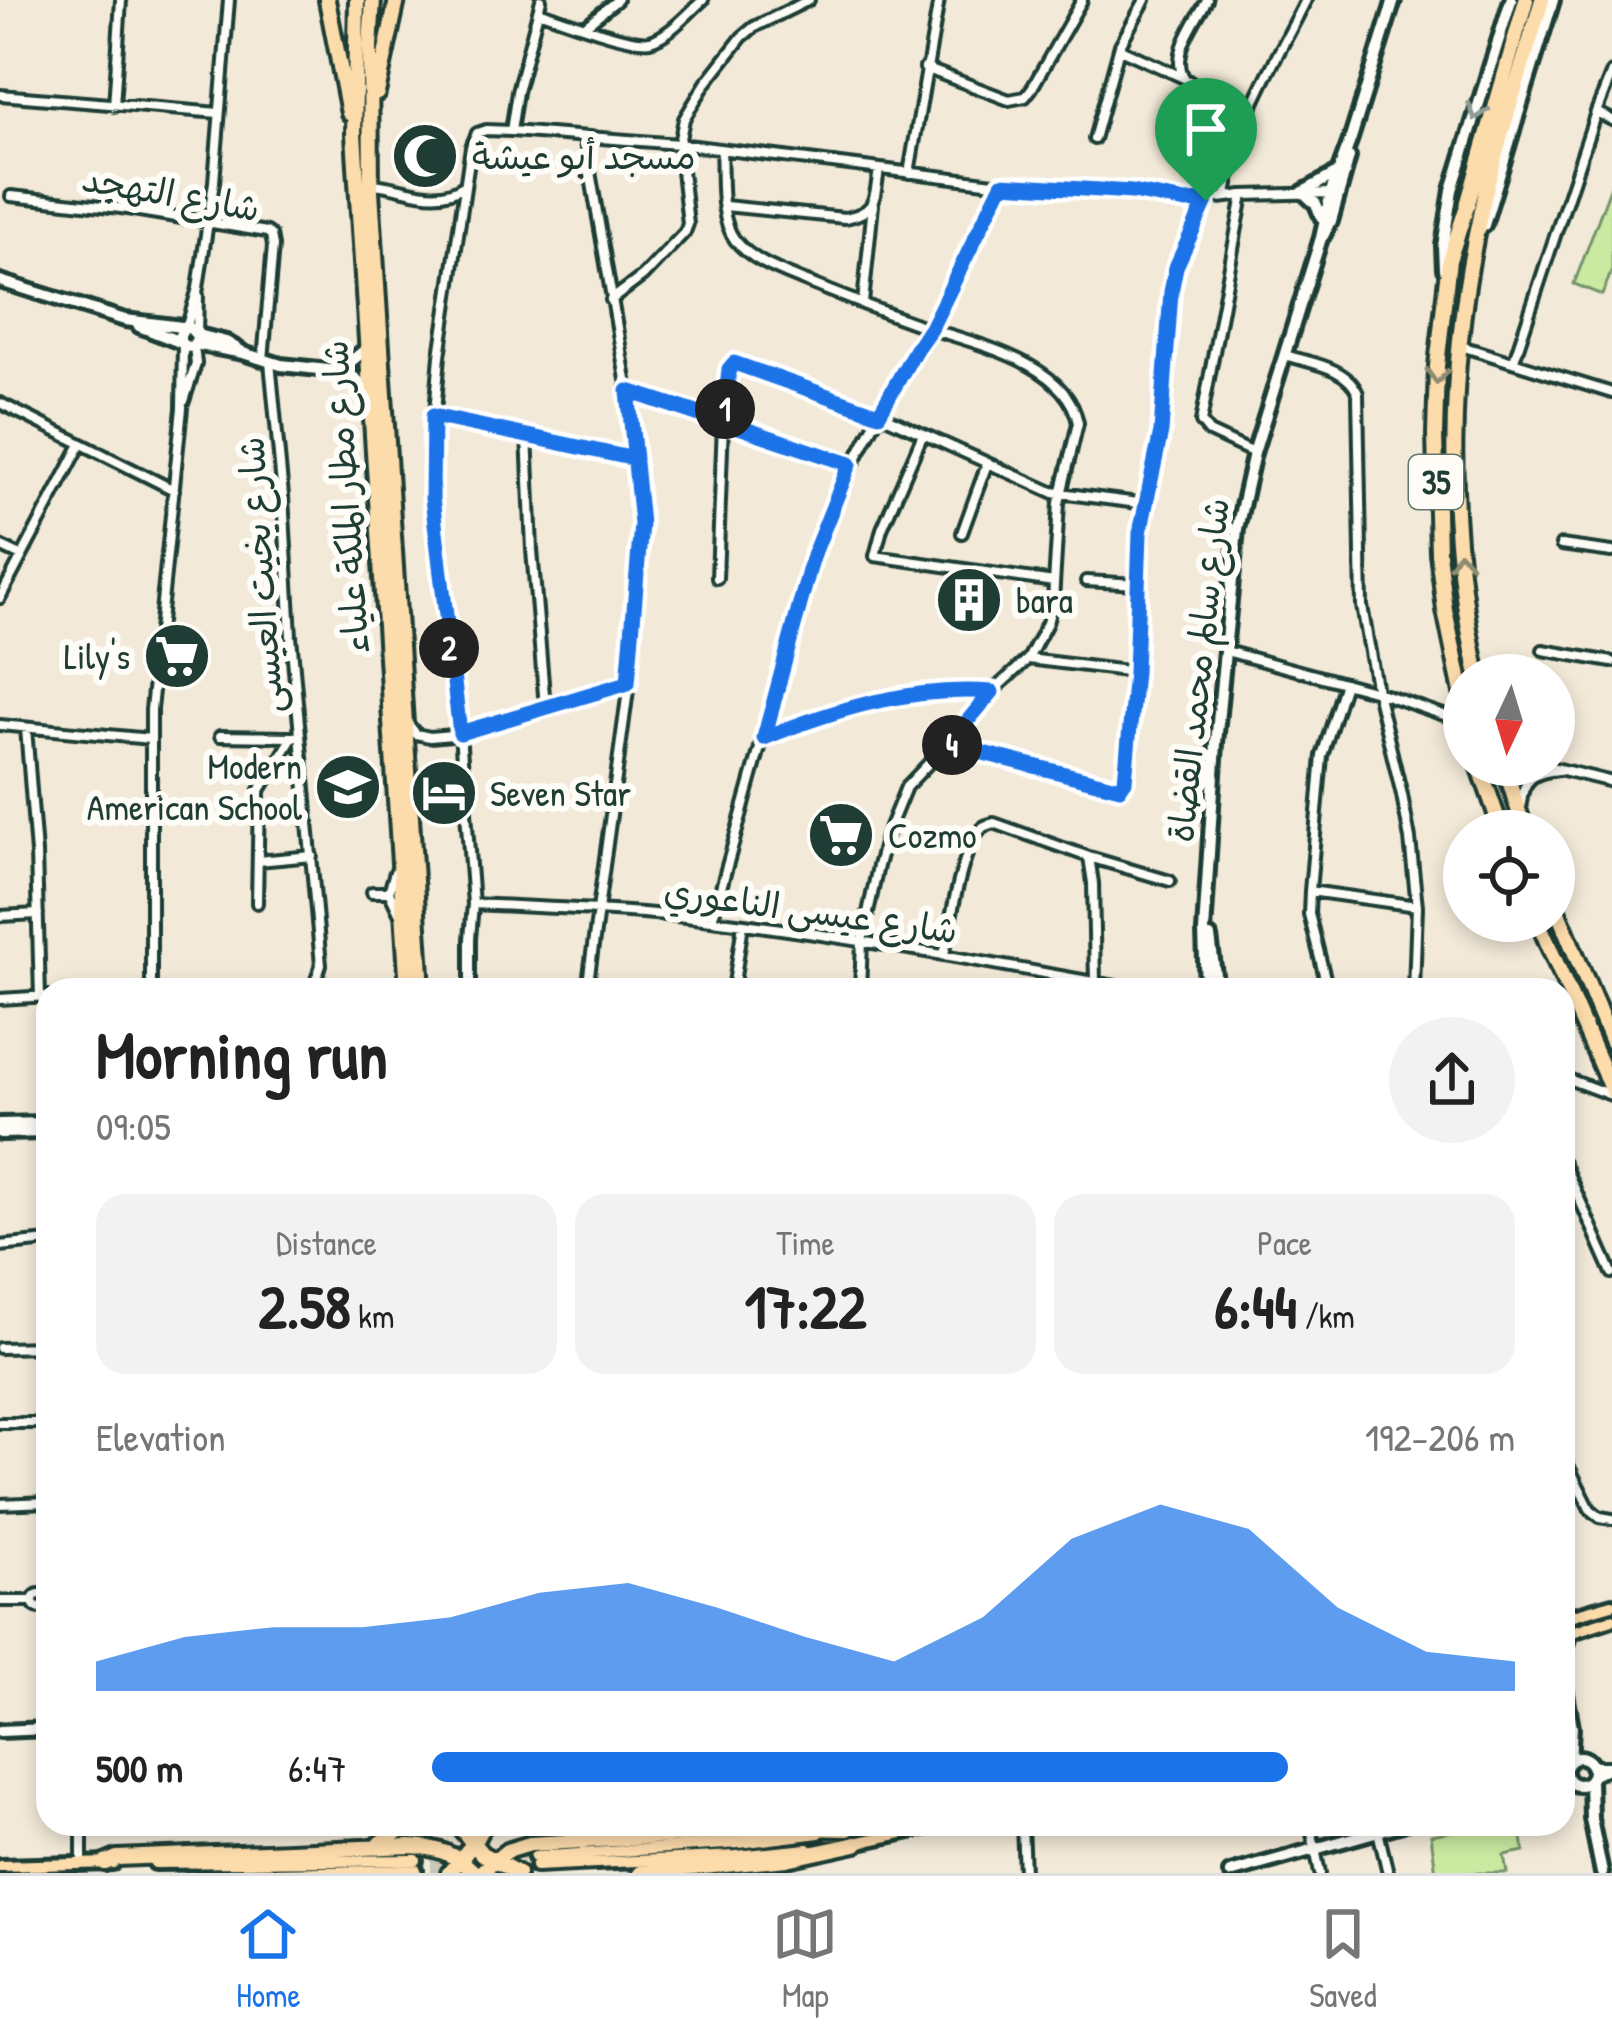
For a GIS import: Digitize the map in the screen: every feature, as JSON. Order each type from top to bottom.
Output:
[{"type":"highway","points":[[327,0],[354,134]]},
{"type":"highway","name":"شارع مطار الملكة علياء","points":[[357,0],[354,134],[365,350],[403,924],[412,949]]},
{"type":"highway","name":"شارع مطار الملكة علياء","points":[[373,0],[371,184],[408,762],[409,978]]},
{"type":"highway","points":[[370,128],[397,0]]},
{"type":"highway","name":"35","points":[[1454,654],[1438,553],[1436,411],[1445,288],[1449,260],[1526,0]]},
{"type":"highway","name":"35","points":[[1474,654],[1458,530],[1455,439],[1460,346],[1482,205],[1542,0]]},
{"type":"highway","points":[[1547,942],[1563,978]]},
{"type":"highway","points":[[1570,942],[1612,1042]]},
{"type":"highway","points":[[401,978],[412,949]]},
{"type":"highway","points":[[412,949],[423,978]]},
{"type":"highway","points":[[1575,1007],[1612,1093]]},
{"type":"highway","points":[[374,1847],[394,1836]]},
{"type":"highway","points":[[467,1836],[492,1861],[518,1873]]},
{"type":"highway","points":[[449,1873],[477,1836]]},
{"type":"highway","points":[[596,1836],[610,1841]]},
{"type":"highway","points":[[105,1863],[118,1858],[430,1847],[452,1854],[477,1873],[522,1845],[668,1836]]},
{"type":"highway","points":[[846,1836],[852,1837]]},
{"type":"highway","points":[[640,1873],[787,1859],[852,1837]]},
{"type":"main road","points":[[1575,1615],[1612,1604]]},
{"type":"main road","points":[[1575,1631],[1612,1619]]},
{"type":"main road","points":[[536,1861],[736,1856],[859,1836]]},
{"type":"main road","points":[[0,1867],[416,1865],[278,1873]]},
{"type":"street","points":[[114,106],[121,0]]},
{"type":"street","points":[[152,978],[154,675],[190,338],[217,153],[230,0]]},
{"type":"street","points":[[512,131],[542,0]]},
{"type":"street","points":[[585,26],[617,0]]},
{"type":"street","points":[[538,11],[649,41],[704,0]]},
{"type":"street","points":[[611,300],[644,277],[687,228],[679,144],[684,119],[706,83],[754,27],[809,0]]},
{"type":"street","points":[[909,173],[939,0]]},
{"type":"street","points":[[926,68],[1010,100],[1020,99],[1032,88],[1082,0]]},
{"type":"street","points":[[1094,139],[1124,37],[1145,0]]},
{"type":"street","points":[[1185,79],[1179,70],[1180,53],[1207,0]]},
{"type":"street","points":[[1226,197],[1249,111],[1306,0]]},
{"type":"street","name":"شارع سالم محمد القضاة","points":[[1321,238],[1331,221],[1394,0]]},
{"type":"street","points":[[1445,288],[1443,246],[1452,190],[1511,0]]},
{"type":"street","points":[[1468,280],[1553,0]]},
{"type":"street","points":[[1120,49],[1249,111]]},
{"type":"street","points":[[1514,360],[1612,72]]},
{"type":"street","points":[[0,95],[219,113]]},
{"type":"street","points":[[1596,112],[1612,120]]},
{"type":"street","points":[[470,978],[473,904],[460,733],[432,498],[433,416],[465,184],[477,133],[512,131],[679,144],[1002,184],[1132,192],[1186,202],[1244,194],[1336,193]]},
{"type":"street","points":[[584,136],[628,391],[641,530],[628,683],[589,978]]},
{"type":"street","name":"شارع سالم محمد القضاة","points":[[1206,978],[1206,904],[1237,529],[1254,453],[1351,138]]},
{"type":"street","points":[[721,149],[725,219],[732,237],[746,251],[781,272],[1003,351],[1061,392],[1078,423],[1060,494],[1049,617],[1028,658],[901,796],[882,846],[862,941],[860,978]]},
{"type":"street","points":[[863,303],[879,170]]},
{"type":"street","points":[[1303,192],[1337,173]]},
{"type":"street","points":[[371,184],[436,196],[453,193],[465,184]]},
{"type":"street","points":[[712,920],[813,556],[850,464],[931,328],[1002,184]]},
{"type":"street","points":[[1303,192],[1316,204],[1323,221]]},
{"type":"street","points":[[1244,194],[1201,422],[1210,432],[1254,453]]},
{"type":"street","name":"شارع التهجد","points":[[11,196],[208,220],[271,235],[266,361]]},
{"type":"street","points":[[948,744],[1120,788],[1125,781],[1140,533],[1161,432],[1174,272],[1206,201]]},
{"type":"street","points":[[725,206],[844,218],[863,214],[873,203]]},
{"type":"street","points":[[0,281],[266,361],[339,371],[368,388]]},
{"type":"street","points":[[1460,346],[1612,392]]},
{"type":"street","points":[[339,371],[365,350]]},
{"type":"street","points":[[1285,355],[1344,374],[1358,394],[1362,606],[1402,795],[1417,907],[1414,978]]},
{"type":"street","name":"شارع بخيت العيسى","points":[[266,361],[283,496],[296,736],[312,856],[317,978]]},
{"type":"street","points":[[717,578],[723,423],[729,369],[734,363],[879,414],[1060,494],[1146,504]]},
{"type":"street","points":[[628,391],[850,464]]},
{"type":"street","points":[[0,403],[174,490]]},
{"type":"street","points":[[433,416],[635,459]]},
{"type":"street","points":[[527,434],[544,707]]},
{"type":"street","points":[[923,434],[875,556],[1054,582]]},
{"type":"street","points":[[0,598],[81,445]]},
{"type":"street","points":[[962,533],[987,464]]},
{"type":"street","points":[[0,545],[21,556]]},
{"type":"street","points":[[1561,545],[1612,552]]},
{"type":"street","points":[[1086,581],[1137,584]]},
{"type":"street","points":[[1543,650],[1612,662]]},
{"type":"street","points":[[1224,651],[1345,682],[1443,715]]},
{"type":"street","points":[[1028,658],[1135,672]]},
{"type":"street","points":[[1325,978],[1309,914],[1310,890],[1322,756],[1345,682]]},
{"type":"street","points":[[405,721],[416,734],[460,733],[628,683]]},
{"type":"street","points":[[764,738],[836,711],[885,699],[941,691],[992,692]]},
{"type":"street","points":[[0,725],[151,739]]},
{"type":"street","points":[[26,728],[43,978]]},
{"type":"street","points":[[220,736],[296,736]]},
{"type":"street","points":[[257,903],[259,792],[296,736]]},
{"type":"street","points":[[408,762],[416,747],[430,737]]},
{"type":"street","points":[[1575,774],[1612,782]]},
{"type":"street","points":[[944,955],[965,865],[974,839],[986,825],[1002,825],[1170,881]]},
{"type":"street","points":[[257,861],[312,856]]},
{"type":"street","points":[[1089,857],[1094,883],[1095,978]]},
{"type":"street","points":[[398,858],[389,892],[403,924]]},
{"type":"street","points":[[1310,890],[1417,907]]},
{"type":"street","points":[[372,892],[389,892]]},
{"type":"street","name":"شارع عيسى الناعوري","points":[[473,904],[712,920],[1073,978]]},
{"type":"street","name":"شارع سالم محمد القضاة","points":[[1206,904],[1215,978]]},
{"type":"street","points":[[0,916],[38,914]]},
{"type":"street","points":[[735,978],[743,924]]},
{"type":"street","points":[[0,999],[36,997]]},
{"type":"street","points":[[1575,1080],[1612,1093]]},
{"type":"street","points":[[0,1124],[36,1123]]},
{"type":"street","points":[[0,1133],[36,1132]]},
{"type":"street","points":[[1575,1189],[1612,1274]]},
{"type":"street","points":[[0,1246],[36,1242]]},
{"type":"street","points":[[0,1348],[36,1347]]},
{"type":"street","points":[[0,1423],[36,1423]]},
{"type":"street","points":[[1575,1480],[1590,1510],[1612,1520]]},
{"type":"street","points":[[0,1504],[36,1502]]},
{"type":"street","points":[[0,1601],[36,1597]]},
{"type":"street","points":[[0,1731],[36,1730]]},
{"type":"street","points":[[1575,1734],[1591,1771],[1591,1819],[1602,1873]]},
{"type":"street","points":[[1575,1759],[1580,1757],[1591,1771]]},
{"type":"street","points":[[1575,1783],[1582,1784],[1591,1771],[1612,1766]]},
{"type":"street","points":[[1575,1792],[1591,1819]]},
{"type":"street","points":[[82,1836],[82,1864]]},
{"type":"street","points":[[1022,1836],[1024,1873]]},
{"type":"street","points":[[1313,1836],[1320,1873]]},
{"type":"street","points":[[1230,1873],[1364,1836]]},
{"type":"street","points":[[1379,1836],[1388,1873]]},
{"type":"green space","points":[[1612,183],[1612,270],[1602,295],[1574,284]]},
{"type":"green space","points":[[1431,1836],[1522,1836],[1524,1851],[1504,1855],[1507,1873],[1436,1873]]},
{"type":"tunnel","points":[[476,1836],[480,1873]]},
{"type":"tunnel","points":[[416,1860],[535,1857]]},
{"type":"tunnel","points":[[416,1870],[455,1868]]},
{"type":"place","name":"مسجد أبو عيشة","points":[[425,156]]},
{"type":"place","name":"bara","points":[[969,600]]},
{"type":"place","name":"Lily's","points":[[177,656]]},
{"type":"place","name":"Modern American School","points":[[348,787]]},
{"type":"place","name":"Seven Star","points":[[444,793]]},
{"type":"place","name":"Cozmo","points":[[841,835]]},
{"type":"route","points":[[1206,201],[1002,184],[931,328],[879,414],[734,363],[729,369],[723,423],[628,391],[635,459],[641,524],[628,683],[460,733],[432,498],[433,416],[635,459],[628,391],[673,405],[723,423],[850,464],[813,556],[764,738],[836,711],[885,699],[941,691],[992,692],[948,744],[1120,788],[1125,781],[1135,672],[1140,533],[1161,432],[1171,292],[1174,272],[1206,201]]}]
